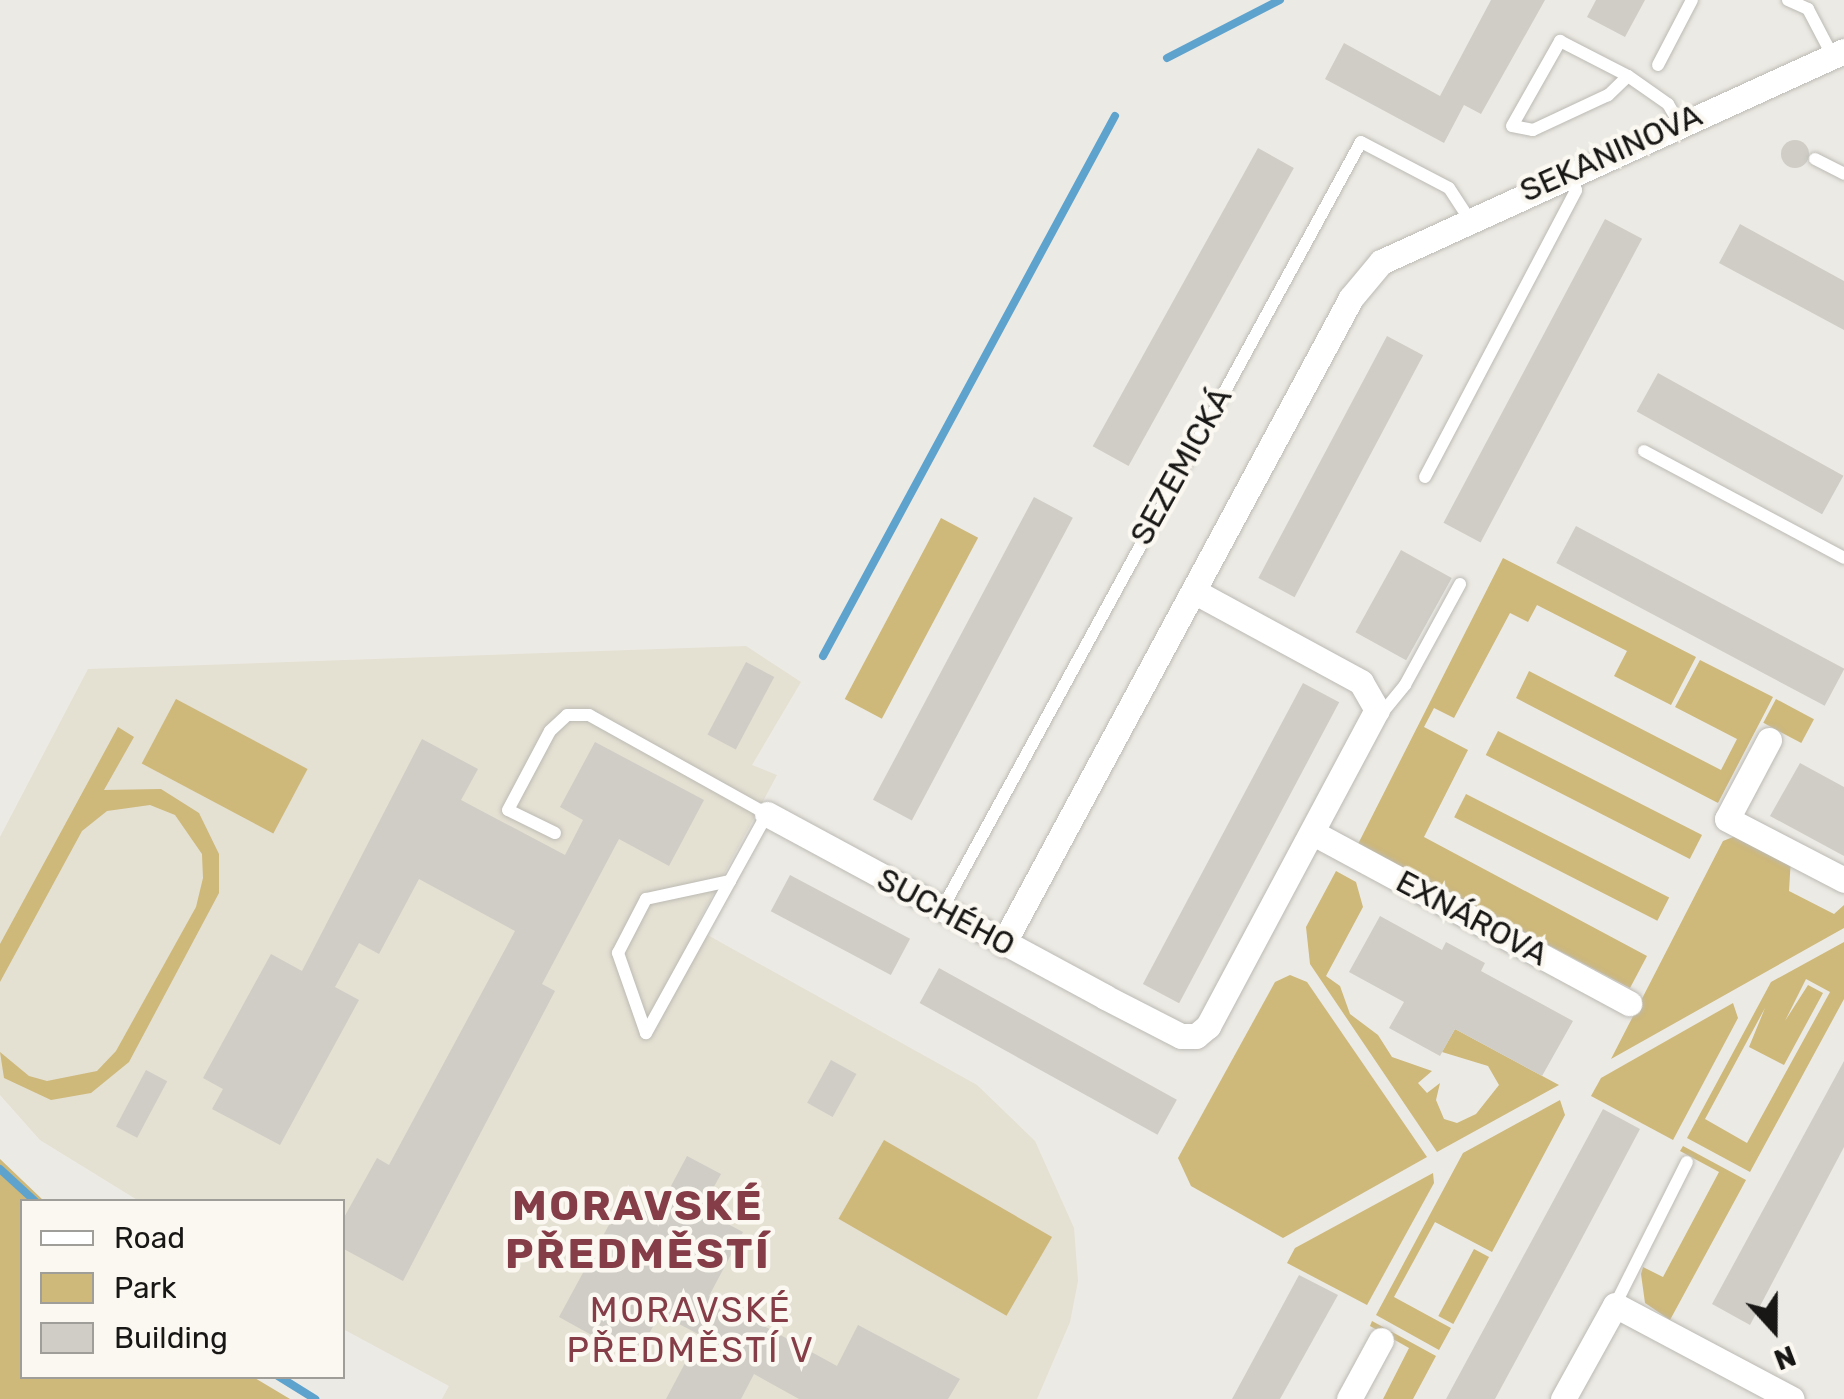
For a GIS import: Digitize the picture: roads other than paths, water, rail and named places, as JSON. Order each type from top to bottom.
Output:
[{"type":"street","name":"SEKANINOVA","points":[[1194,592],[1351,298],[1381,262],[1568,172],[1838,53]]},
{"type":"street","points":[[1004,944],[1194,592],[1361,682],[1374,698],[1376,721],[1315,834]]},
{"type":"street","points":[[1768,740],[1726,819],[1844,880]]},
{"type":"street","name":"SUCHÉHO","points":[[766,814],[1181,1036],[1196,1036],[1208,1026],[1315,834]]},
{"type":"street","name":"EXNÁROVA","points":[[1315,834],[1629,1002]]},
{"type":"street","points":[[1563,1399],[1615,1304],[1792,1399]]},
{"type":"street","points":[[1349,1399],[1381,1340]]},
{"type":"lane","points":[[1658,64],[1692,0]]},
{"type":"lane","points":[[1788,0],[1810,5],[1838,53]]},
{"type":"lane","points":[[1628,76],[1608,95],[1534,130],[1512,126],[1560,41],[1628,76],[1668,104],[1678,122]]},
{"type":"lane","name":"SEZEMICKÁ","points":[[941,911],[1361,142],[1449,188],[1468,218]]},
{"type":"lane","points":[[1815,159],[1844,174]]},
{"type":"lane","points":[[1424,477],[1576,190],[1568,172]]},
{"type":"lane","points":[[1644,451],[1844,558]]},
{"type":"lane","points":[[1376,721],[1406,685],[1460,584]]},
{"type":"lane","points":[[556,833],[508,810],[550,731],[567,715],[588,715],[766,814],[730,881],[646,1033],[618,953],[646,899],[730,881]]},
{"type":"lane","points":[[1615,1304],[1687,1162]]},
{"type":"waterway","points":[[1167,58],[1280,0]]},
{"type":"waterway","points":[[823,656],[1115,116]]},
{"type":"waterway","points":[[0,1169],[33,1199]]},
{"type":"waterway","points":[[283,1379],[315,1399]]},
{"type":"district","name":"MORAVSKÉ PŘEDMĚSTÍ","points":[[638,1230]]},
{"type":"district","name":"MORAVSKÉ PŘEDMĚSTÍ V","points":[[691,1330]]}]
